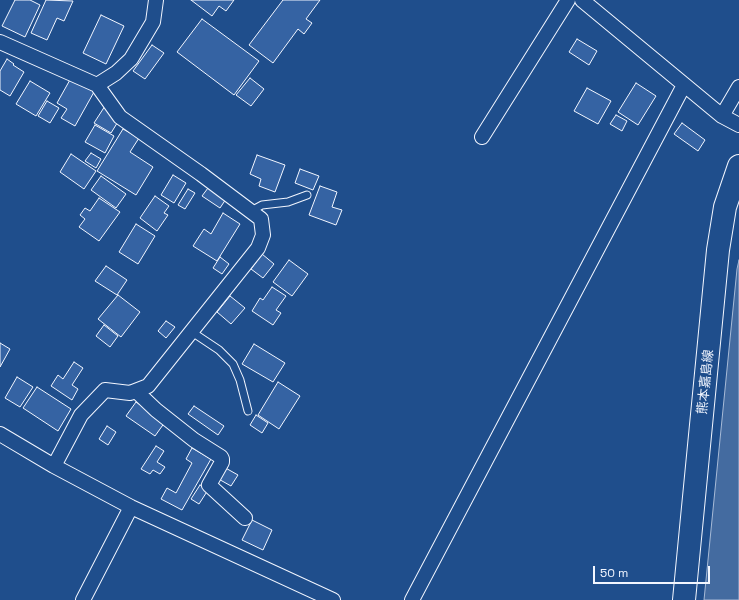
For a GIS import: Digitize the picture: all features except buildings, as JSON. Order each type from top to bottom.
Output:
[{"type":"main road","name":"熊本嘉島線","points":[[684,600],[718,250],[725,207],[739,166]]},
{"type":"street","points":[[97,85],[116,73],[131,59],[153,22],[156,0]]},
{"type":"street","points":[[482,138],[568,0]]},
{"type":"street","points":[[582,0],[722,116],[739,125]]},
{"type":"street","points":[[0,42],[97,85],[120,117],[261,219],[263,235],[258,248],[148,386],[130,393],[105,390],[80,415],[54,466]]},
{"type":"street","points":[[412,600],[684,85]]},
{"type":"street","points":[[722,116],[739,87]]},
{"type":"street","points":[[136,391],[156,410],[194,440],[221,457],[222,462],[209,485],[245,518]]},
{"type":"street","points":[[0,434],[54,466],[131,507],[333,600]]},
{"type":"street","points":[[83,600],[131,507]]},
{"type":"lane","points":[[251,211],[262,205],[288,202],[307,195]]},
{"type":"lane","points":[[192,332],[219,350],[233,364],[240,380],[248,411]]},
{"type":"water","points":[[739,260],[739,600],[704,600],[737,269]]}]
